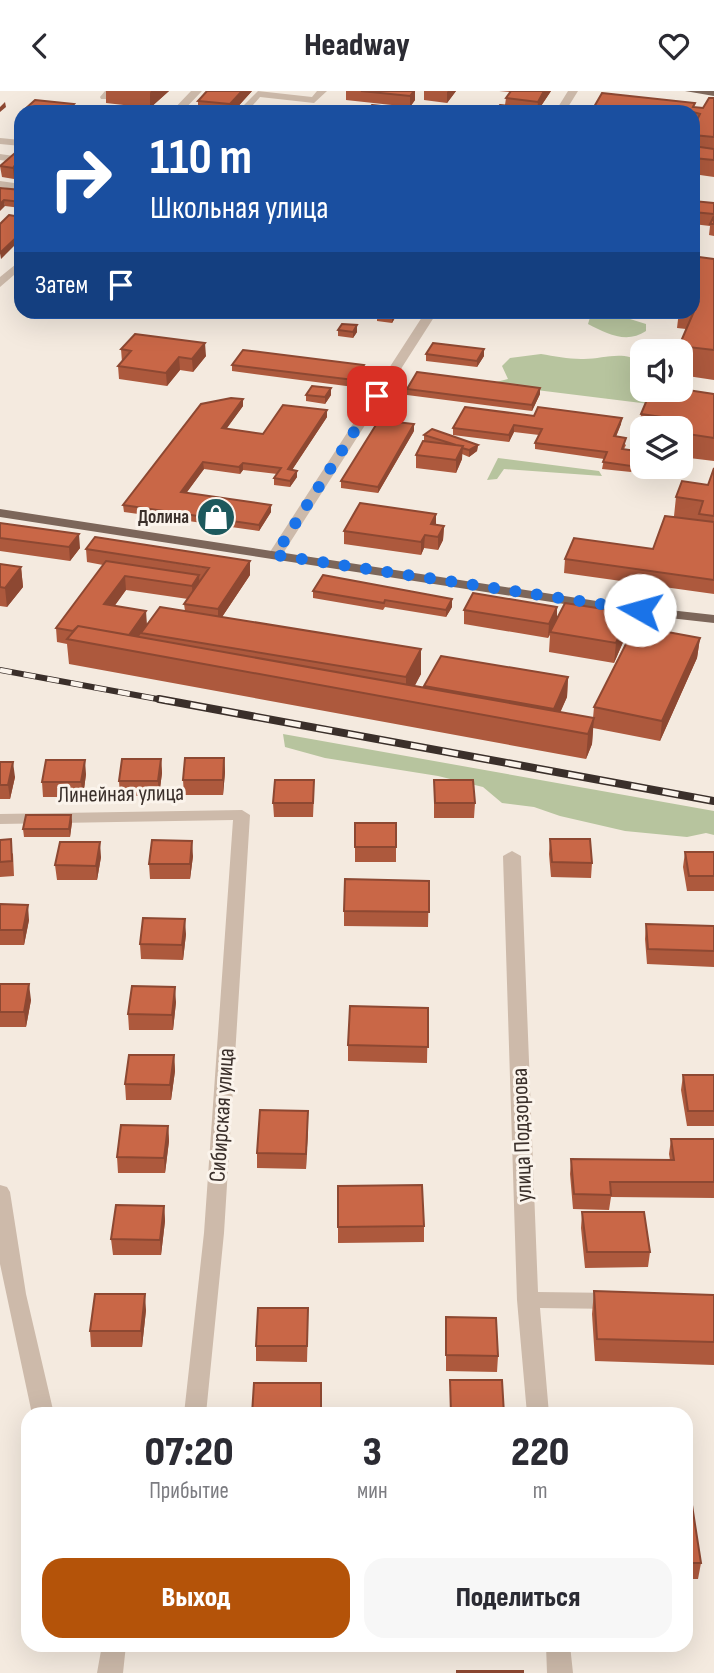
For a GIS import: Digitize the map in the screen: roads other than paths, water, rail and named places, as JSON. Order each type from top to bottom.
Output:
[{"type":"main road","points":[[690,91],[714,93]]},
{"type":"main road","points":[[0,513],[615,608],[714,619]]},
{"type":"street","points":[[183,105],[197,91]]},
{"type":"street","points":[[259,93],[314,100],[321,91]]},
{"type":"street","points":[[0,130],[8,131],[0,139]]},
{"type":"street","points":[[0,283],[14,270]]},
{"type":"street","points":[[275,555],[427,319]]},
{"type":"street","name":"Линейная улица","points":[[0,818],[242,815]]},
{"type":"street","name":"Сибирская улица","points":[[196,1407],[214,1233],[242,815]]},
{"type":"street","name":"улица Подзорова","points":[[512,856],[528,1300],[537,1407]]},
{"type":"street","points":[[0,1192],[15,1294],[41,1407]]},
{"type":"street","points":[[528,1300],[634,1301]]},
{"type":"street","points":[[110,1673],[113,1652]]},
{"type":"street","points":[[558,1652],[560,1673]]},
{"type":"railway","points":[[0,670],[168,701]]},
{"type":"railway","points":[[159,699],[714,801]]},
{"type":"place","name":"Долина","points":[[216,517]]}]
